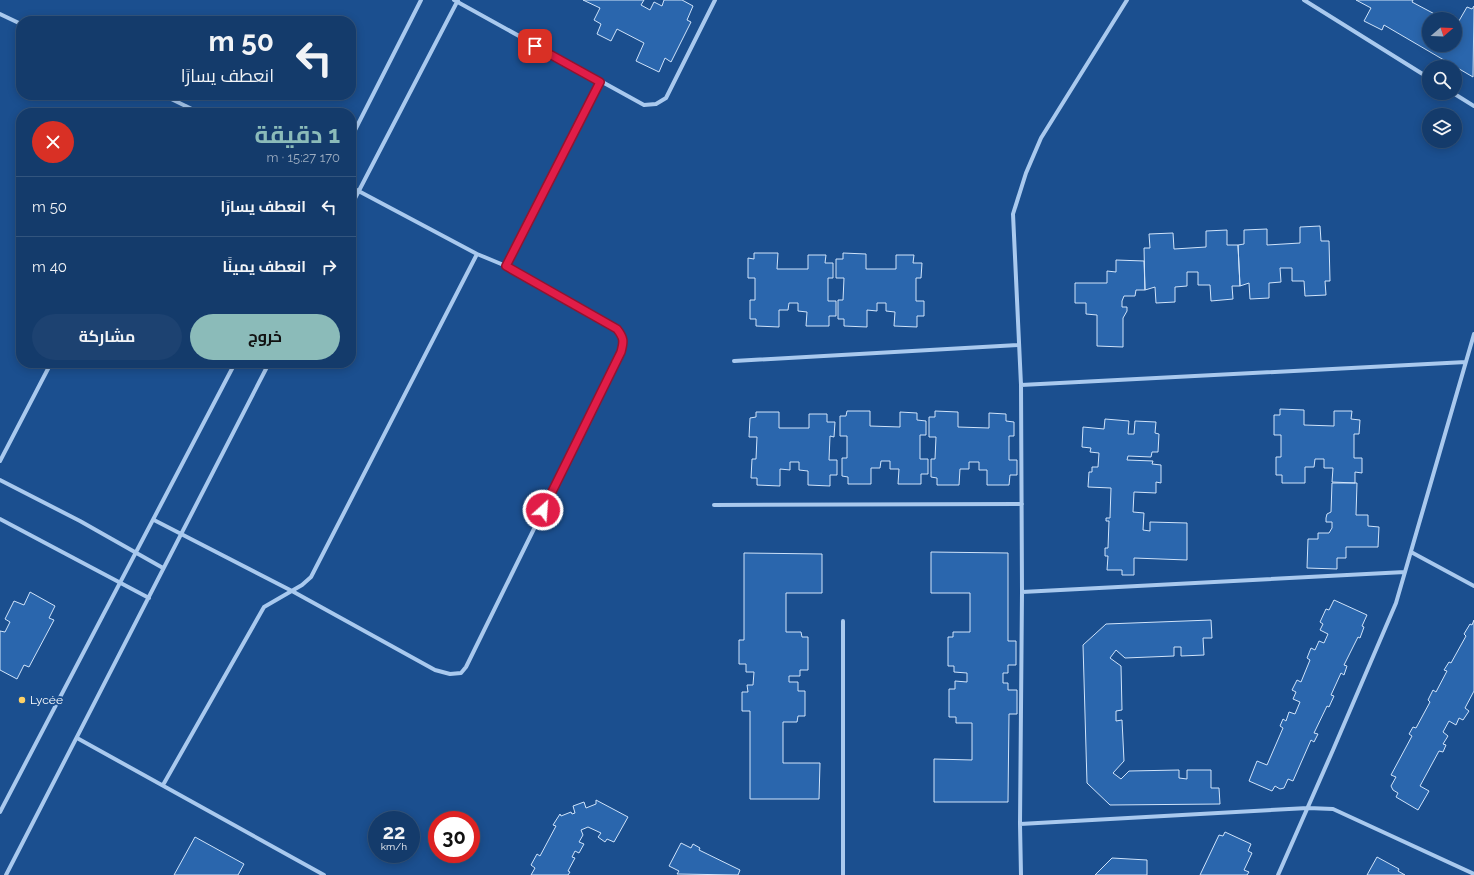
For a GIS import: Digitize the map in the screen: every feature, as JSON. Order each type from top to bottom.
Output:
[{"type":"street","points":[[356,128],[421,0]]},
{"type":"street","points":[[356,196],[457,1],[600,82],[644,105],[656,104],[666,98],[715,0]]},
{"type":"street","points":[[1021,875],[1021,385],[1013,214],[1026,173],[1041,138],[1127,0]]},
{"type":"street","points":[[1304,0],[1422,74]]},
{"type":"street","points":[[0,14],[16,22]]},
{"type":"street","points":[[506,266],[600,82]]},
{"type":"street","points":[[1462,99],[1474,106]]},
{"type":"street","points":[[173,100],[190,108]]},
{"type":"street","points":[[154,520],[180,535],[292,590],[435,670],[450,674],[461,673],[466,667],[621,352],[624,342],[623,337],[617,329],[506,266],[477,254],[356,189]]},
{"type":"street","points":[[163,785],[264,607],[302,585],[310,577],[477,254]]},
{"type":"street","points":[[1278,875],[1396,603],[1474,334]]},
{"type":"street","points":[[734,361],[1018,346]]},
{"type":"street","points":[[1021,385],[1466,362]]},
{"type":"street","points":[[0,461],[48,368]]},
{"type":"street","points":[[0,812],[232,368]]},
{"type":"street","points":[[6,875],[266,368]]},
{"type":"street","points":[[0,480],[80,521],[164,568]]},
{"type":"street","points":[[714,505],[1022,504]]},
{"type":"street","points":[[0,519],[120,584],[149,598]]},
{"type":"street","points":[[1412,552],[1474,586]]},
{"type":"street","points":[[1022,592],[1405,572]]},
{"type":"street","points":[[843,621],[841,840],[844,866],[843,875]]},
{"type":"street","points":[[77,738],[324,875]]},
{"type":"street","points":[[1020,824],[1308,808],[1333,809],[1474,874]]},
{"type":"building","points":[[583,0],[644,0],[641,5],[650,10],[654,2],[662,6],[664,0],[682,0],[693,6],[687,20],[691,22],[671,62],[665,58],[659,72],[636,61],[644,43],[617,29],[611,41],[597,34],[601,24],[594,20],[600,8]]},
{"type":"building","points":[[1356,0],[1413,0],[1412,2],[1431,12],[1422,12],[1422,47],[1384,25],[1382,30],[1364,21],[1371,8]]},
{"type":"building","points":[[1474,6],[1473,77],[1462,71],[1462,60],[1444,60],[1430,52],[1462,52],[1462,16],[1467,7],[1472,9]]},
{"type":"building","points":[[1320,226],[1321,241],[1329,241],[1330,281],[1325,281],[1326,295],[1305,296],[1304,281],[1292,281],[1292,268],[1280,268],[1281,282],[1269,283],[1269,298],[1250,299],[1249,283],[1240,286],[1238,245],[1244,244],[1244,230],[1267,229],[1267,245],[1300,243],[1300,227]]},
{"type":"building","points":[[1227,230],[1227,245],[1238,245],[1240,286],[1232,286],[1233,299],[1211,301],[1210,285],[1198,285],[1198,272],[1187,272],[1187,286],[1175,287],[1175,302],[1156,303],[1155,287],[1145,290],[1144,248],[1150,248],[1149,234],[1173,233],[1174,249],[1206,247],[1206,231]]},
{"type":"building","points":[[754,253],[778,253],[777,269],[808,269],[808,255],[826,255],[825,263],[833,263],[833,278],[828,278],[828,301],[836,301],[836,316],[829,316],[829,326],[806,326],[807,312],[798,311],[798,303],[789,303],[788,310],[779,310],[779,327],[756,326],[756,319],[750,319],[750,300],[755,300],[755,278],[748,278],[748,258],[754,259]]},
{"type":"building","points":[[843,253],[866,254],[866,269],[896,269],[896,255],[914,255],[913,263],[922,263],[921,278],[916,278],[916,301],[924,301],[924,316],[917,316],[917,327],[894,326],[895,312],[886,311],[886,303],[877,303],[877,311],[867,310],[867,327],[844,326],[844,319],[838,319],[838,300],[843,300],[844,278],[836,278],[836,259],[843,259]]},
{"type":"building","points":[[1116,260],[1144,261],[1145,290],[1136,290],[1135,296],[1124,296],[1122,301],[1122,307],[1127,307],[1127,311],[1123,318],[1123,347],[1097,346],[1097,315],[1086,314],[1086,303],[1075,303],[1075,283],[1107,283],[1107,271],[1116,272]]},
{"type":"building","points":[[1280,409],[1304,410],[1304,425],[1334,426],[1334,411],[1352,411],[1351,419],[1360,420],[1359,434],[1354,434],[1354,458],[1362,458],[1362,473],[1355,472],[1355,483],[1332,482],[1333,468],[1324,468],[1324,459],[1315,459],[1314,467],[1305,467],[1305,483],[1282,483],[1282,475],[1276,475],[1276,457],[1281,457],[1281,435],[1274,435],[1274,415],[1280,415]]},
{"type":"building","points":[[847,411],[870,411],[870,426],[900,427],[900,412],[917,413],[917,420],[926,421],[926,435],[920,435],[920,459],[928,459],[928,474],[921,474],[921,484],[898,484],[899,469],[890,469],[890,461],[881,461],[880,468],[871,468],[871,484],[848,484],[848,477],[842,476],[842,458],[847,458],[847,436],[840,436],[840,416],[846,416]]},
{"type":"building","points":[[935,411],[958,412],[958,427],[989,428],[989,413],[1006,414],[1006,421],[1014,422],[1014,436],[1009,436],[1009,460],[1017,460],[1017,475],[1010,475],[1009,485],[987,485],[987,470],[979,470],[979,462],[969,462],[969,469],[960,469],[959,485],[937,485],[937,478],[931,477],[931,459],[935,459],[936,437],[929,437],[929,417],[935,417]]},
{"type":"building","points":[[756,412],[779,412],[779,428],[809,428],[809,414],[827,414],[827,422],[835,422],[834,437],[830,436],[829,460],[837,460],[837,475],[830,475],[830,486],[808,485],[808,471],[799,470],[799,462],[790,462],[790,470],[780,469],[780,486],[757,485],[757,478],[751,478],[752,459],[756,459],[757,437],[749,437],[750,418],[756,417]]},
{"type":"building","points":[[1105,419],[1129,421],[1128,434],[1134,434],[1135,421],[1156,422],[1155,433],[1159,434],[1158,452],[1152,452],[1151,457],[1128,456],[1127,460],[1153,461],[1152,464],[1161,465],[1161,483],[1156,482],[1156,493],[1134,492],[1133,512],[1144,513],[1143,530],[1150,531],[1150,522],[1187,523],[1187,560],[1134,558],[1134,575],[1122,575],[1122,570],[1107,570],[1108,556],[1105,556],[1105,548],[1108,548],[1109,521],[1106,521],[1106,518],[1110,518],[1111,488],[1088,487],[1089,472],[1092,472],[1092,467],[1098,467],[1099,453],[1090,452],[1091,448],[1082,447],[1083,427],[1104,429]]},
{"type":"building","points":[[1332,483],[1357,483],[1356,515],[1368,515],[1368,526],[1379,527],[1378,547],[1346,547],[1346,558],[1337,558],[1337,569],[1307,568],[1308,539],[1318,539],[1318,533],[1329,533],[1332,528],[1332,522],[1326,522],[1326,518],[1327,514],[1331,512]]},
{"type":"building","points":[[931,552],[1008,553],[1008,641],[1016,641],[1016,665],[1008,665],[1008,673],[1003,673],[1003,683],[1008,683],[1008,690],[1017,690],[1017,714],[1009,714],[1008,802],[934,802],[934,759],[972,760],[972,723],[956,723],[956,717],[949,717],[949,689],[955,689],[955,681],[967,682],[967,673],[954,672],[954,666],[948,666],[948,637],[953,637],[953,632],[970,632],[970,593],[931,593]]},
{"type":"building","points":[[744,553],[822,554],[822,593],[786,593],[786,632],[801,632],[802,637],[808,637],[808,670],[800,670],[800,676],[789,676],[789,682],[798,682],[798,691],[805,691],[805,716],[798,716],[797,722],[783,722],[783,763],[820,763],[819,799],[750,799],[750,711],[742,711],[742,692],[748,692],[747,685],[753,685],[754,672],[746,672],[746,664],[739,664],[739,640],[744,640]]},
{"type":"building","points":[[30,592],[55,606],[49,618],[54,620],[29,667],[24,665],[17,679],[0,670],[0,631],[5,632],[10,622],[5,619],[14,601],[24,605]]},
{"type":"building","points":[[1334,600],[1367,615],[1362,626],[1364,627],[1360,638],[1358,637],[1344,665],[1347,666],[1344,675],[1341,673],[1331,695],[1334,696],[1329,707],[1327,706],[1314,733],[1318,734],[1314,742],[1311,740],[1293,781],[1288,779],[1284,788],[1280,789],[1275,786],[1272,791],[1249,781],[1257,761],[1267,765],[1283,728],[1280,726],[1283,719],[1286,721],[1289,712],[1295,714],[1300,702],[1293,699],[1296,692],[1292,690],[1297,680],[1301,682],[1310,660],[1307,658],[1311,648],[1315,650],[1319,641],[1324,643],[1328,634],[1320,630],[1323,624],[1320,622],[1326,609],[1329,610]]},
{"type":"building","points":[[1211,620],[1212,638],[1203,638],[1204,655],[1181,656],[1181,647],[1174,647],[1174,656],[1125,658],[1116,650],[1110,658],[1121,666],[1122,710],[1116,711],[1116,721],[1122,720],[1124,761],[1113,773],[1121,779],[1129,771],[1179,770],[1179,778],[1187,779],[1187,770],[1211,770],[1211,788],[1219,788],[1220,804],[1110,805],[1087,783],[1083,645],[1106,624]]},
{"type":"building","points":[[1474,620],[1474,691],[1465,708],[1469,711],[1463,720],[1459,718],[1456,725],[1449,721],[1443,732],[1448,736],[1443,744],[1446,745],[1443,752],[1439,751],[1420,786],[1429,791],[1418,810],[1396,797],[1398,793],[1393,790],[1391,786],[1396,777],[1391,775],[1412,736],[1409,734],[1413,727],[1416,728],[1430,702],[1428,700],[1433,690],[1436,692],[1447,671],[1444,670],[1449,662],[1451,663],[1466,636],[1464,634],[1470,624],[1472,625]]},
{"type":"building","points":[[596,800],[628,817],[614,842],[607,839],[605,842],[598,837],[601,833],[588,827],[581,830],[583,835],[579,842],[584,844],[579,853],[575,851],[572,857],[575,858],[568,871],[570,872],[568,875],[531,875],[535,868],[531,865],[537,854],[540,856],[556,826],[553,825],[560,814],[561,816],[571,812],[572,814],[575,813],[573,806],[584,802],[586,808],[596,804]]},
{"type":"building","points":[[1225,832],[1251,844],[1248,851],[1252,853],[1244,870],[1249,872],[1247,875],[1200,875],[1219,835],[1223,836]]},
{"type":"building","points":[[195,837],[244,864],[238,875],[174,875]]},
{"type":"building","points":[[681,843],[691,848],[693,844],[700,848],[699,850],[740,870],[738,875],[677,874],[679,871],[669,866]]},
{"type":"building","points":[[1377,857],[1399,869],[1398,871],[1405,875],[1367,875]]},
{"type":"building","points":[[1112,858],[1147,860],[1147,875],[1095,875]]},
{"type":"place","name":"Lycée","points":[[22,700]]},
{"type":"route","points":[[535,46],[600,82],[506,266],[617,329],[623,337],[624,342],[621,352],[543,510]]}]
